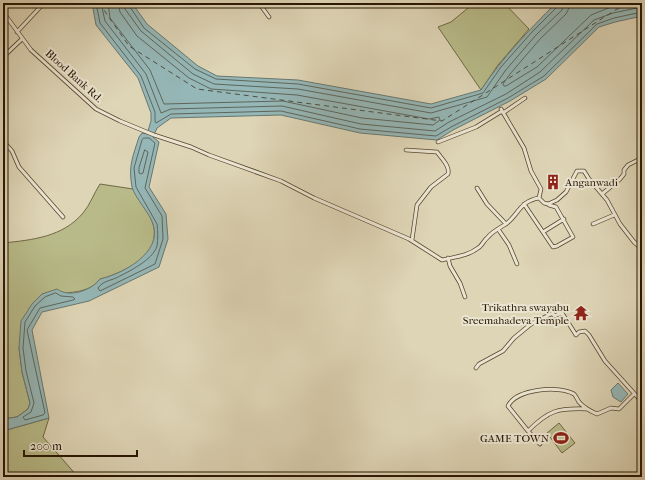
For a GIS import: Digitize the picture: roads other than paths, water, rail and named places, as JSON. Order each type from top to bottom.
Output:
[{"type":"street","points":[[17,32],[44,3]]},
{"type":"street","points":[[259,3],[269,16]]},
{"type":"street","name":"Blood Bank Rd.","points":[[3,12],[31,50],[96,109],[120,122],[269,176],[314,198],[412,240],[442,260],[448,258]]},
{"type":"street","points":[[3,57],[22,39]]},
{"type":"street","points":[[438,142],[476,127],[525,98]]},
{"type":"street","points":[[502,111],[524,148],[531,171],[541,189],[539,198]]},
{"type":"street","points":[[3,141],[12,151],[19,166],[63,217]]},
{"type":"street","points":[[406,150],[437,152],[448,166],[449,171],[448,174],[431,187],[417,205],[412,240]]},
{"type":"street","points":[[602,194],[620,179],[628,165],[642,158]]},
{"type":"street","points":[[548,204],[566,192],[577,171],[584,171],[607,200],[614,215],[634,242],[640,246],[642,250]]},
{"type":"street","points":[[477,188],[487,204],[506,224]]},
{"type":"street","points":[[465,297],[460,283],[450,266],[448,258],[462,256],[479,248],[488,237],[506,224],[524,204],[531,199],[539,198]]},
{"type":"street","points":[[524,204],[553,247],[573,237],[564,218],[556,207],[544,203],[539,198]]},
{"type":"street","points":[[592,224],[614,215]]},
{"type":"street","points":[[543,232],[564,218]]},
{"type":"street","points":[[498,229],[509,245],[517,264]]},
{"type":"street","points":[[476,368],[479,364],[503,351],[514,338],[531,324],[553,313],[554,316],[562,313],[576,335],[585,331],[589,335],[605,360],[642,402]]},
{"type":"street","points":[[540,444],[508,406],[514,399],[536,390],[564,391],[574,395],[587,409],[597,414],[611,408],[619,409],[634,394]]},
{"type":"street","points":[[576,409],[579,402]]},
{"type":"street","points":[[528,431],[546,414],[558,410],[587,409]]},
{"type":"water","points":[[92,3],[132,3],[147,24],[198,66],[217,76],[298,80],[431,104],[481,90],[498,66],[516,45],[556,3],[642,3],[642,16],[599,27],[546,79],[510,101],[453,130],[437,140],[360,133],[281,115],[171,118],[157,128],[153,137],[159,142],[149,187],[166,214],[168,239],[159,267],[89,301],[42,312],[32,330],[49,418],[3,431],[3,419],[17,417],[28,409],[30,403],[22,372],[19,348],[21,321],[32,304],[42,294],[57,289],[68,293],[86,290],[100,279],[129,267],[146,253],[152,244],[154,234],[153,224],[136,196],[131,180],[132,161],[135,150],[139,137],[142,133],[147,134],[151,121],[151,113],[138,78],[96,25]]},
{"type":"water","points":[[618,383],[628,394],[621,402],[613,397],[611,390]]},
{"type":"place","name":"Anganwadi","points":[[553,182]]},
{"type":"place","name":"Trikathra swayabu Sreemahadeva Temple","points":[[581,313]]},
{"type":"place","name":"GAME TOWN","points":[[561,438]]}]
